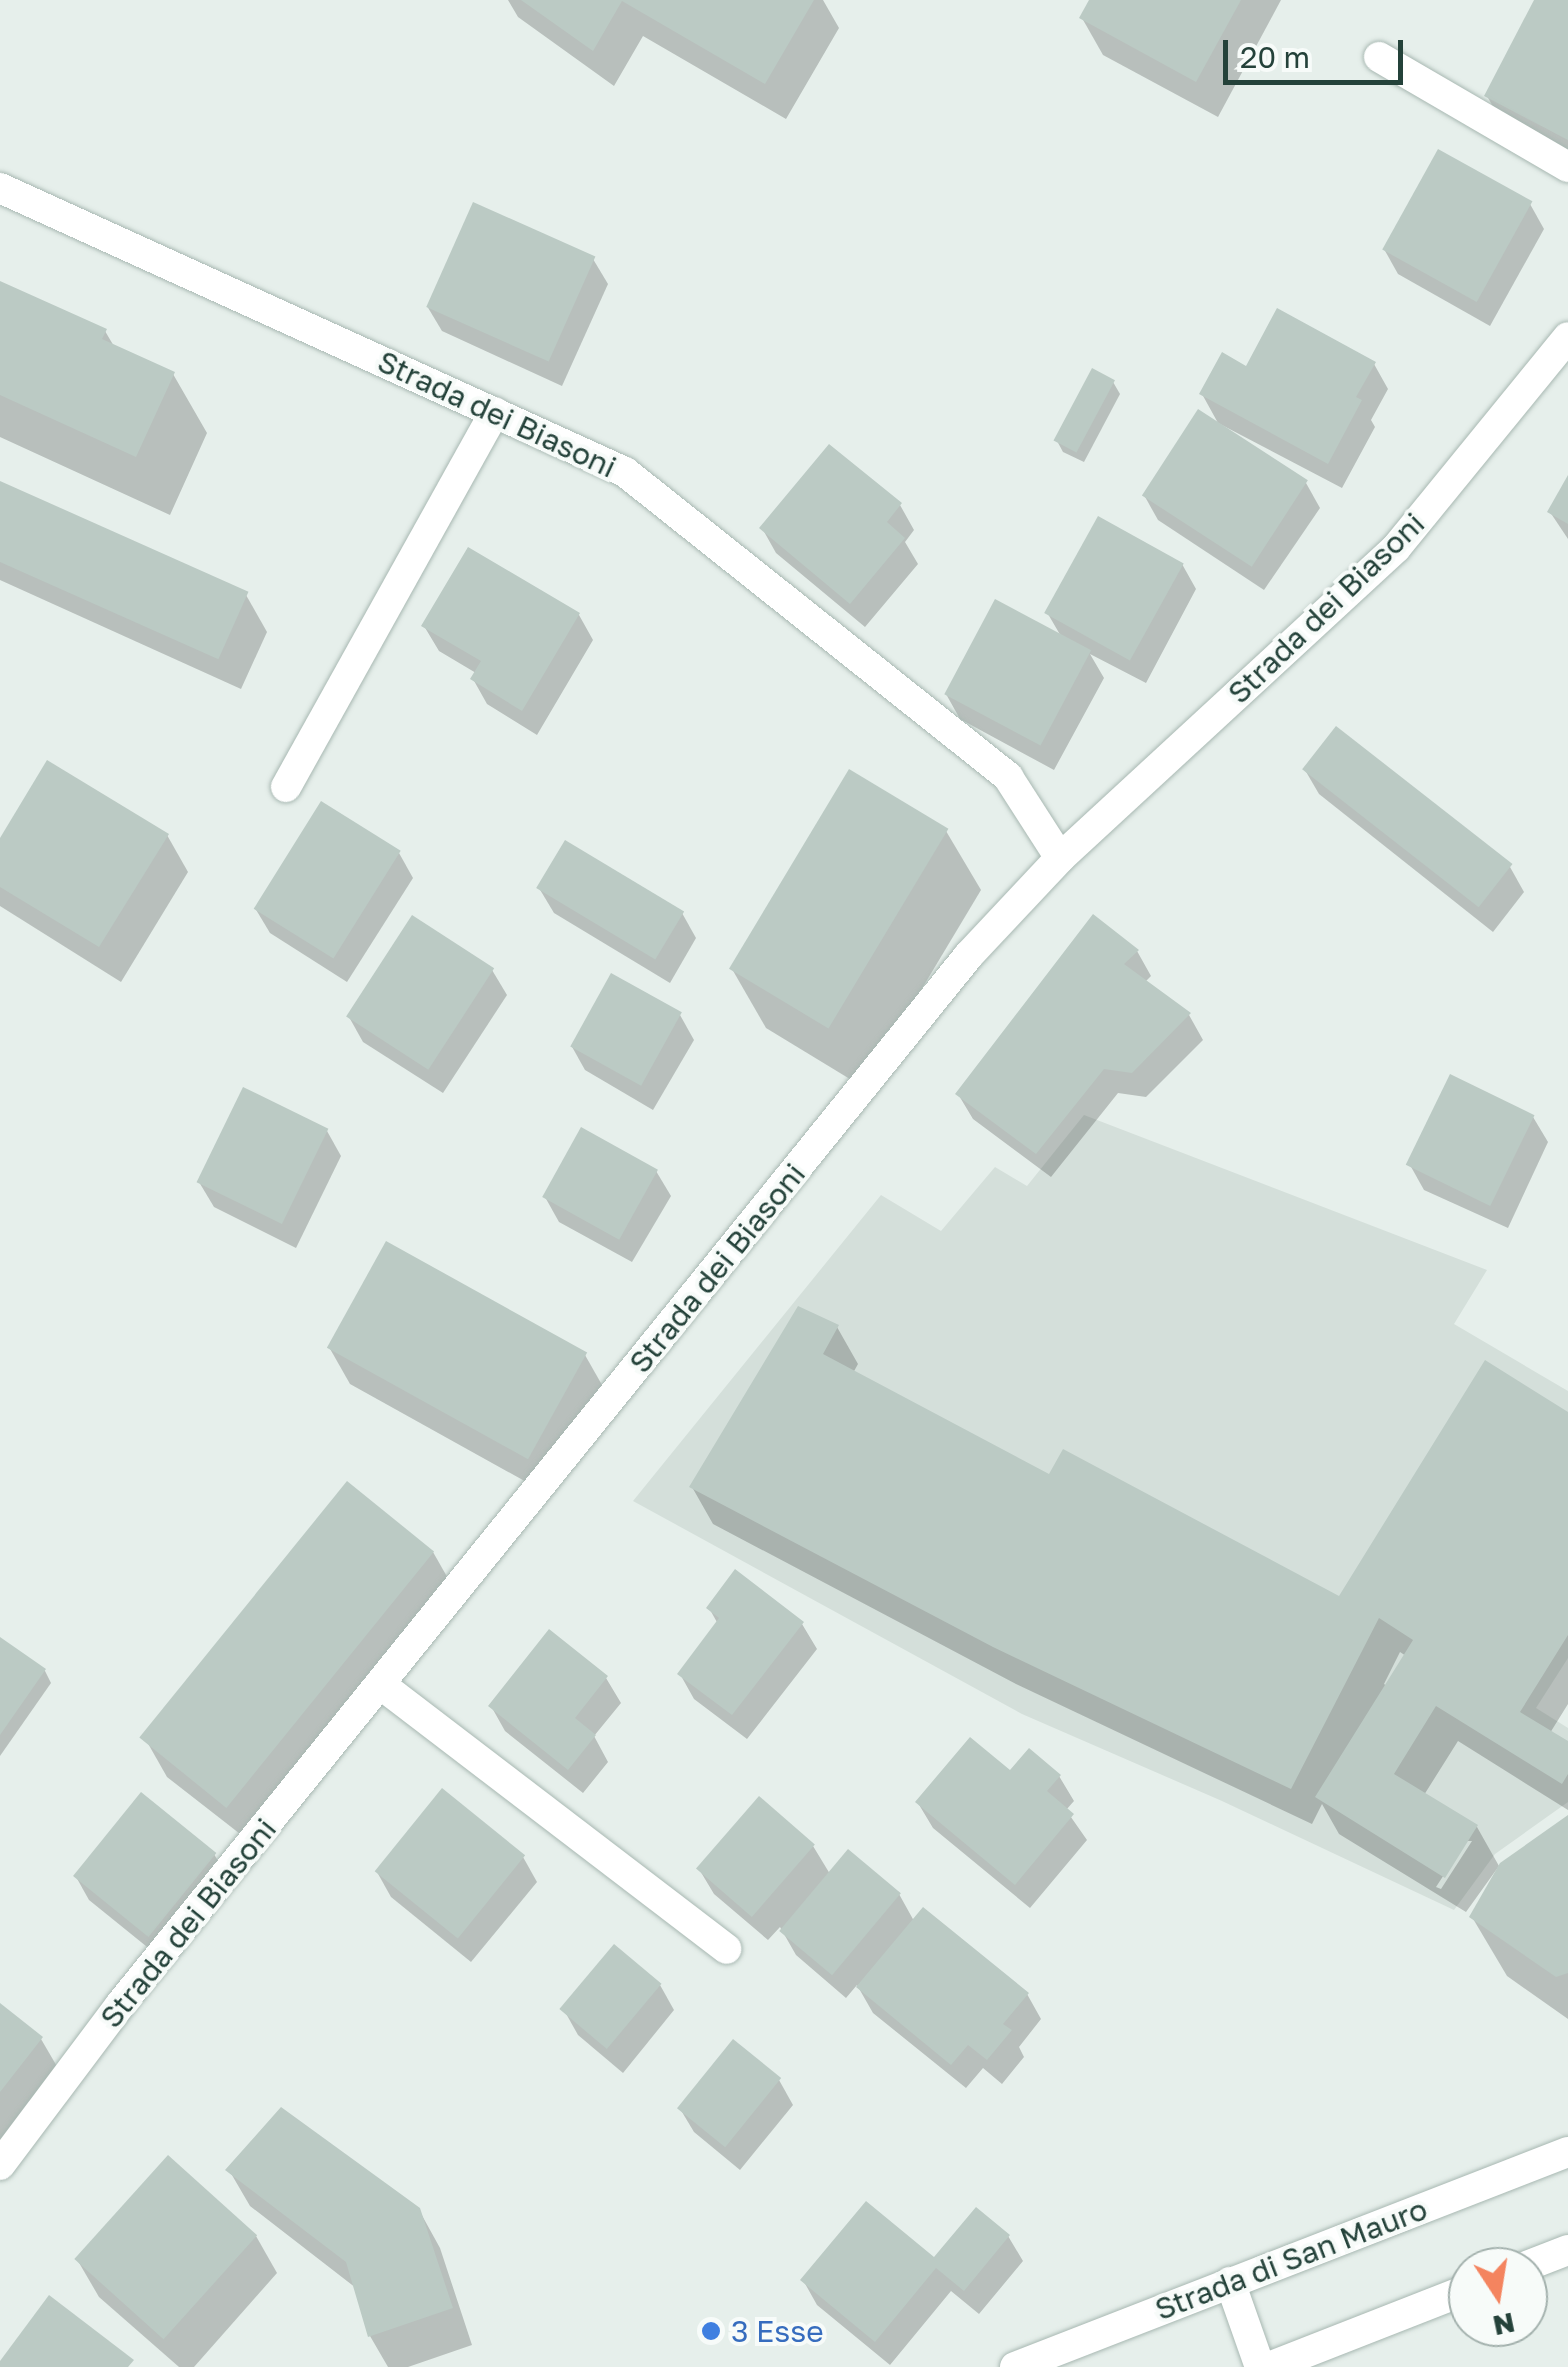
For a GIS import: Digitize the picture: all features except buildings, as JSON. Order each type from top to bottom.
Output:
[{"type":"street","points":[[1379,57],[1568,166]]},
{"type":"street","name":"Strada dei Biasoni","points":[[0,188],[625,472],[1008,778],[1060,858]]},
{"type":"street","name":"Strada dei Biasoni","points":[[0,2165],[120,2006],[969,955],[1060,858],[1396,548],[1568,337]]},
{"type":"street","points":[[286,787],[495,412]]},
{"type":"street","points":[[380,1684],[726,1950]]},
{"type":"street","name":"Strada di San Mauro","points":[[1015,2367],[1568,2152]]},
{"type":"street","points":[[1230,2282],[1260,2367]]},
{"type":"street","points":[[1269,2367],[1448,2297]]},
{"type":"shaded area","points":[[1084,1115],[1487,1270],[1454,1324],[1568,1391],[1568,1658],[1536,1708],[1568,1728],[1568,1802],[1495,1854],[1454,1910],[1222,1801],[1022,1714],[633,1501],[881,1195],[941,1231],[995,1167],[1027,1186]]},
{"type":"place","name":"3 Esse","points":[[711,2331]]}]
